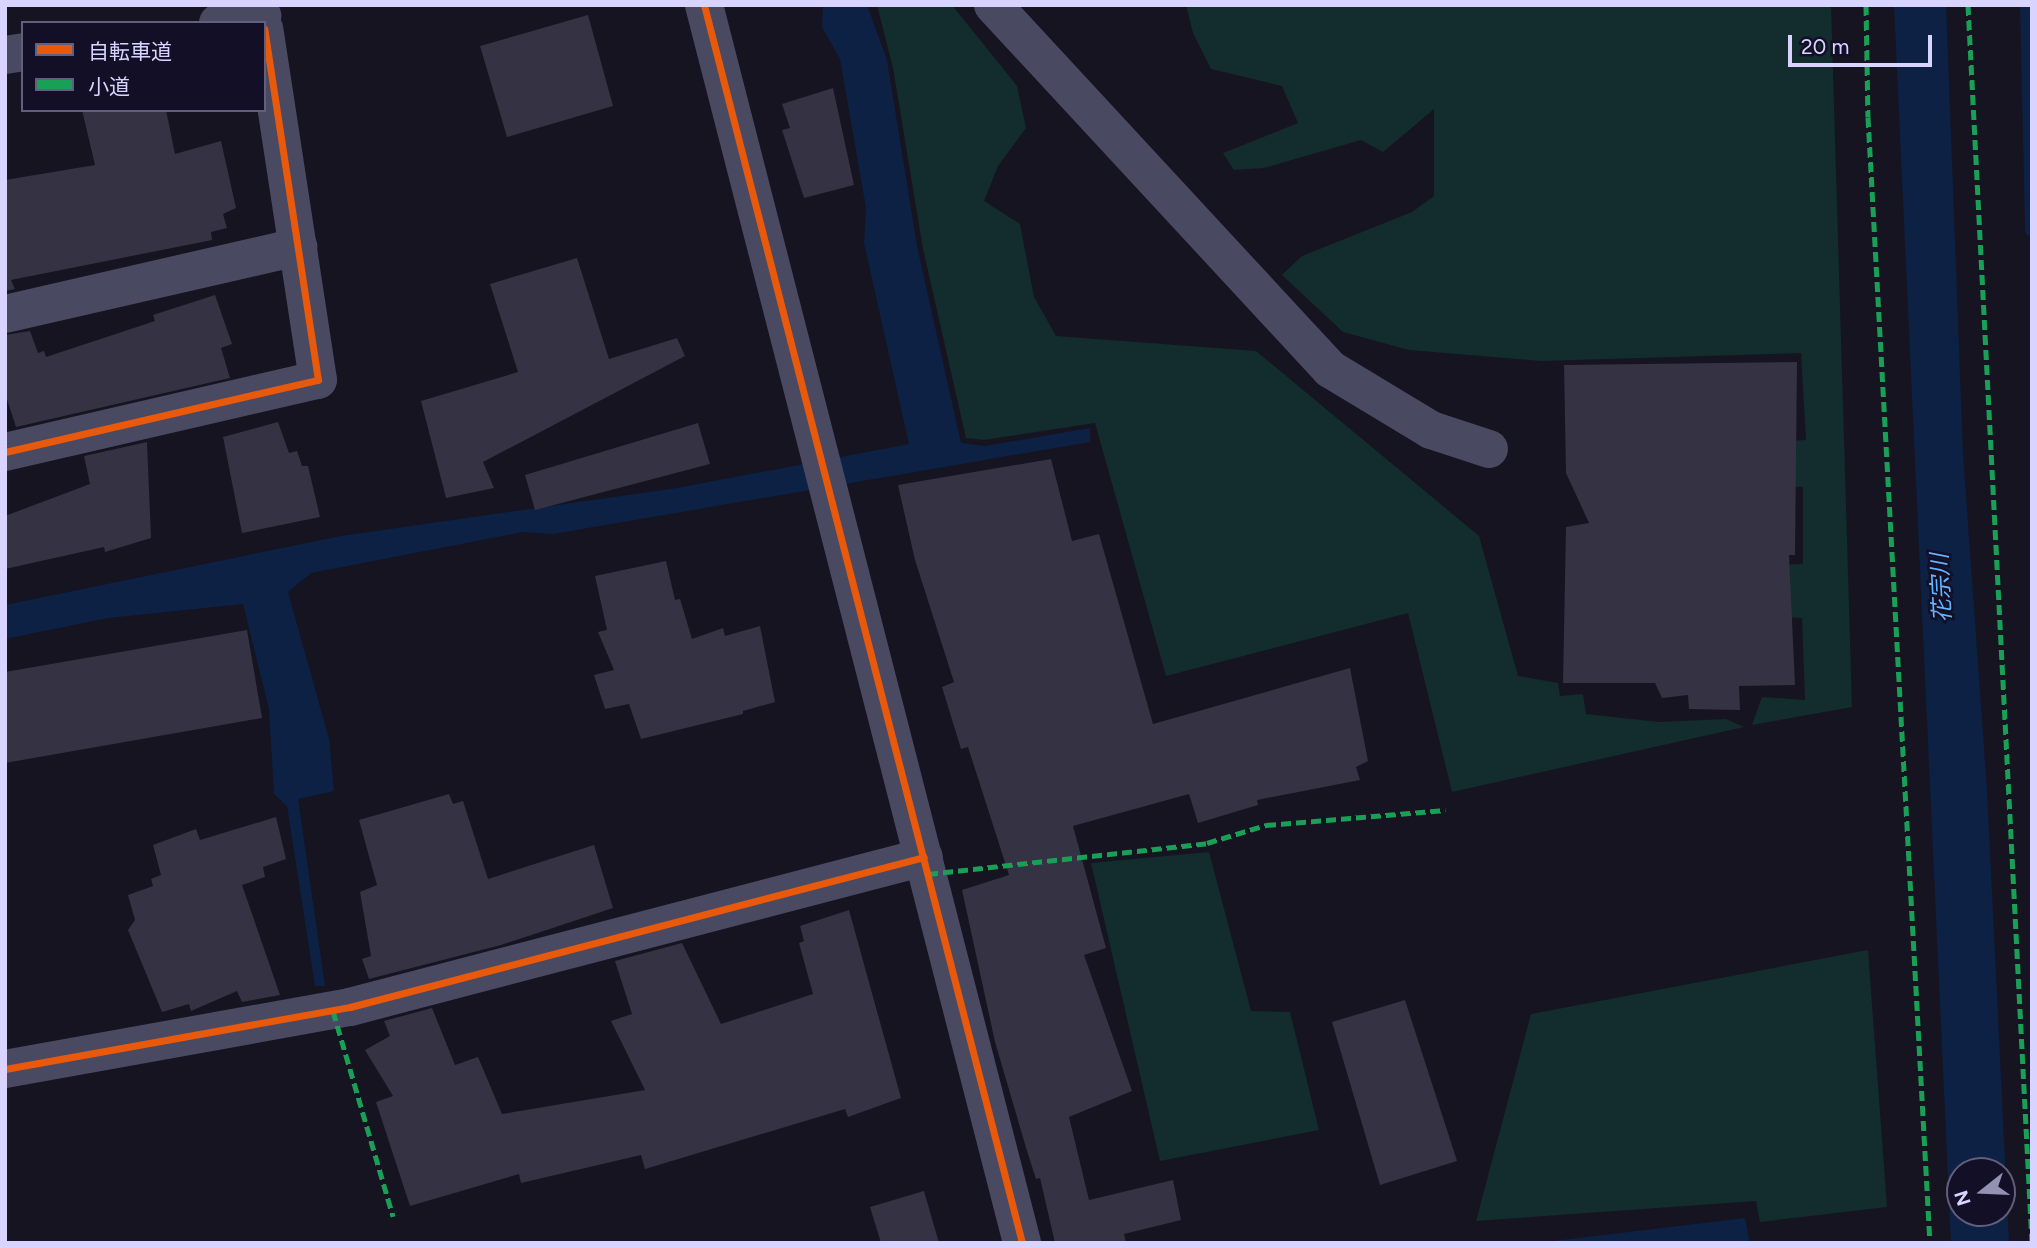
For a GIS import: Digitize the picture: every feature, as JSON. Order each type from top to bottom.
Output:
[{"type":"street","points":[[704,5],[1022,1243]]},
{"type":"street","points":[[993,5],[1330,369],[1431,430],[1489,449]]},
{"type":"street","points":[[236,21],[263,18]]},
{"type":"street","points":[[5,452],[317,380],[266,38]]},
{"type":"street","points":[[5,314],[298,247]]},
{"type":"street","points":[[5,1069],[350,1007],[924,857]]},
{"type":"green space","points":[[877,5],[952,5],[1017,86],[1026,128],[998,166],[984,201],[1020,224],[1034,297],[1056,336],[1256,351],[1479,536],[1518,676],[1558,683],[1560,696],[1583,694],[1586,714],[1659,722],[1726,719],[1744,727],[1452,792],[1408,613],[1166,676],[1095,423],[984,440],[966,438],[923,249],[893,68]]},
{"type":"green space","points":[[1186,5],[1831,5],[1852,707],[1752,725],[1762,697],[1805,700],[1802,618],[1772,616],[1778,565],[1803,564],[1803,487],[1776,486],[1773,442],[1806,440],[1801,353],[1541,361],[1409,350],[1343,332],[1282,275],[1302,256],[1412,212],[1434,196],[1434,109],[1383,152],[1361,140],[1264,168],[1234,170],[1223,153],[1298,123],[1282,86],[1211,69],[1193,33]]},
{"type":"green space","points":[[1209,852],[1251,1011],[1290,1012],[1319,1130],[1160,1161],[1091,863]]},
{"type":"green space","points":[[1868,950],[1887,1207],[1760,1222],[1756,1201],[1476,1221],[1531,1014]]},
{"type":"water","points":[[823,5],[867,5],[887,60],[917,246],[961,443],[985,446],[1090,428],[1090,442],[553,534],[523,532],[311,573],[288,592],[329,739],[334,791],[298,799],[325,986],[315,986],[287,806],[274,794],[269,709],[243,604],[108,618],[5,639],[5,605],[341,536],[677,488],[909,444],[864,243],[866,208],[840,59],[822,27]]},
{"type":"water","name":"花宗川","points":[[1894,5],[1946,5],[1963,454],[1987,790],[2005,1157],[1947,1157]]},
{"type":"water","points":[[1745,1218],[1750,1243],[1537,1243]]},
{"type":"water","points":[[1950,1227],[2008,1227],[2009,1243],[1951,1243]]},
{"type":"building","points":[[588,15],[613,106],[507,137],[480,46]]},
{"type":"building","points":[[833,88],[854,185],[804,198],[782,130],[790,128],[782,104]]},
{"type":"building","points":[[82,112],[166,112],[175,154],[221,141],[236,208],[223,214],[227,228],[211,232],[212,240],[11,280],[15,289],[5,291],[5,180],[95,165]]},
{"type":"building","points":[[577,258],[609,359],[677,338],[685,356],[483,462],[494,488],[446,498],[421,401],[518,372],[490,284]]},
{"type":"building","points":[[215,295],[232,344],[221,348],[230,378],[16,427],[5,393],[5,335],[30,331],[38,353],[44,351],[46,357],[155,321],[153,315]]},
{"type":"building","points":[[1797,362],[1795,555],[1789,555],[1795,685],[1739,686],[1740,710],[1689,709],[1688,695],[1662,698],[1655,683],[1563,683],[1566,527],[1589,523],[1566,473],[1564,365]]},
{"type":"building","points":[[278,422],[289,453],[297,451],[302,466],[308,466],[320,517],[242,533],[223,437]]},
{"type":"building","points":[[698,423],[710,464],[535,510],[525,475]]},
{"type":"building","points":[[147,442],[151,538],[105,552],[104,547],[5,569],[5,516],[90,484],[84,456]]},
{"type":"building","points":[[1051,459],[1072,541],[1099,534],[1153,724],[1350,668],[1368,761],[1356,767],[1360,780],[1257,800],[1258,805],[1198,823],[1189,794],[1073,826],[1106,948],[1084,955],[1132,1091],[1069,1117],[1089,1200],[1173,1180],[1181,1220],[1124,1234],[1126,1243],[1055,1243],[1040,1178],[1036,1179],[1027,1151],[995,1042],[962,890],[1009,875],[968,747],[961,749],[942,687],[954,682],[915,560],[898,485]]},
{"type":"building","points":[[666,561],[675,600],[680,599],[692,639],[723,628],[725,636],[760,626],[775,702],[743,711],[743,714],[641,739],[629,704],[605,709],[594,675],[614,670],[598,632],[607,630],[595,576]]},
{"type":"building","points":[[247,630],[262,718],[5,763],[5,672]]},
{"type":"building","points":[[449,794],[453,804],[463,801],[488,879],[594,845],[613,908],[501,945],[369,979],[362,959],[371,956],[360,892],[377,885],[359,820]]},
{"type":"building","points":[[276,817],[286,859],[263,867],[265,877],[242,885],[280,995],[242,1002],[237,991],[191,1011],[189,1004],[162,1012],[128,930],[135,920],[128,895],[153,886],[151,879],[161,875],[153,845],[196,829],[200,840]]},
{"type":"building","points":[[849,910],[901,1098],[848,1117],[845,1109],[645,1169],[641,1155],[521,1183],[519,1174],[410,1206],[376,1102],[393,1096],[365,1050],[390,1036],[384,1021],[432,1008],[455,1065],[478,1057],[502,1114],[645,1090],[611,1021],[632,1014],[615,961],[682,943],[721,1024],[813,994],[799,943],[804,941],[800,926]]},
{"type":"building","points":[[1405,1000],[1457,1161],[1380,1185],[1332,1022]]},
{"type":"building","points":[[924,1191],[939,1243],[881,1243],[870,1207]]},
{"type":"waterway","points":[[2027,5],[2032,230]]},
{"type":"marked path","points":[[1866,5],[1868,117],[1930,1243]]},
{"type":"marked path","points":[[1968,5],[2032,1243]]},
{"type":"marked path","points":[[928,874],[1207,843],[1266,825],[1445,810]]},
{"type":"marked path","points":[[333,1011],[393,1216]]},
{"type":"cycle path","points":[[704,5],[1022,1243]]},
{"type":"cycle path","points":[[5,452],[318,380],[266,42]]},
{"type":"cycle path","points":[[5,1069],[350,1007],[924,857]]}]
